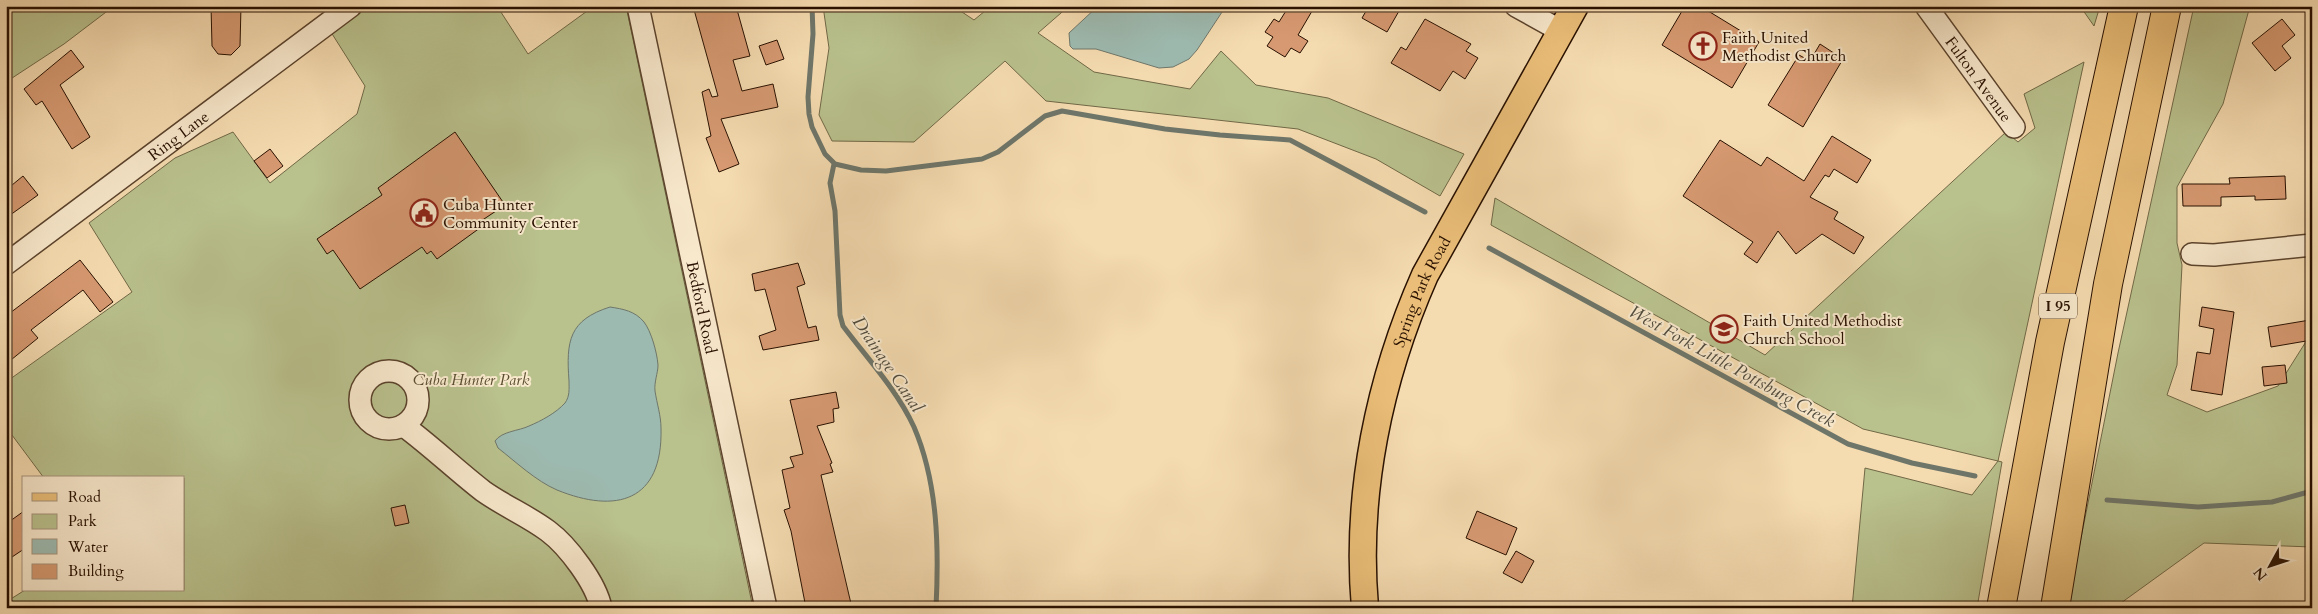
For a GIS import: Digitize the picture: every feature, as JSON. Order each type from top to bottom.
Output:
[{"type":"highway","name":"I 95","points":[[2001,608],[2052,332],[2124,6]]},
{"type":"highway","points":[[2055,608],[2108,284],[2167,6]]},
{"type":"main road","name":"Spring Park Road","points":[[1365,608],[1364,535],[1368,473],[1376,424],[1410,309],[1425,275],[1575,6]]},
{"type":"street","name":"Ring Lane","points":[[6,264],[351,6]]},
{"type":"street","name":"Bedford Road","points":[[638,6],[766,608]]},
{"type":"street","points":[[1516,6],[1561,31]]},
{"type":"street","name":"Fulton Avenue","points":[[1926,6],[2014,127]]},
{"type":"street","points":[[2192,254],[2214,255],[2312,245]]},
{"type":"street","points":[[404,426],[447,463],[498,501],[548,531],[572,556],[599,597],[601,608]]},
{"type":"green space","points":[[6,6],[114,6],[64,44],[6,82]]},
{"type":"green space","name":"Cuba Hunter Park","points":[[358,6],[497,6],[528,54],[594,6],[626,6],[753,608],[6,608],[6,602],[22,592],[185,592],[185,476],[43,476],[6,427],[6,382],[132,292],[89,223],[175,158],[233,132],[270,183],[357,114],[365,86],[329,29]]},
{"type":"green space","points":[[823,6],[953,6],[974,20],[991,6],[1069,6],[1038,33],[1094,72],[1190,89],[1221,51],[1256,85],[1328,98],[1464,154],[1440,196],[1376,159],[1298,129],[1046,101],[1005,61],[914,142],[832,141],[819,115],[829,48]]},
{"type":"green space","points":[[2080,6],[2100,6],[2094,26]]},
{"type":"green space","points":[[2194,6],[2250,6],[2223,104],[2177,187],[2177,243],[2182,265],[2177,365],[2167,395],[2207,412],[2278,386],[2312,332],[2312,547],[2204,543],[2114,608],[2067,608],[2118,353]]},
{"type":"green space","points":[[2084,62],[1998,461],[1863,429],[1491,225],[1495,198],[1765,355],[2006,132],[2018,142],[2035,128],[2024,94]]},
{"type":"green space","points":[[1998,461],[2002,462],[1977,608],[1852,608],[1865,468],[1972,495]]},
{"type":"water","points":[[1098,6],[1226,6],[1189,59],[1173,67],[1159,68],[1096,49],[1073,49],[1070,46],[1069,33]]},
{"type":"water","points":[[610,307],[637,315],[647,326],[653,342],[658,365],[655,391],[661,423],[660,453],[654,472],[645,486],[632,496],[616,500],[598,501],[557,490],[541,482],[498,448],[495,441],[506,433],[525,428],[543,419],[565,403],[569,392],[568,354],[573,334],[586,318]]},
{"type":"building","points":[[211,6],[241,6],[240,46],[231,55],[218,54],[212,46]]},
{"type":"building","points":[[693,6],[736,6],[750,56],[733,60],[742,91],[773,84],[778,107],[721,119],[739,164],[719,172],[706,138],[711,136],[702,92],[709,89],[712,97],[718,96]]},
{"type":"building","points":[[1289,6],[1315,6],[1298,35],[1308,41],[1300,53],[1291,48],[1285,57],[1267,46],[1273,37],[1265,32],[1274,19],[1279,22]]},
{"type":"building","points":[[1369,6],[1391,6],[1399,11],[1387,32],[1362,18]]},
{"type":"building","points":[[1685,6],[1700,6],[1759,42],[1732,88],[1662,45]]},
{"type":"building","points":[[1425,19],[1471,44],[1466,51],[1478,58],[1465,79],[1453,71],[1440,91],[1391,63],[1401,47],[1406,50]]},
{"type":"building","points":[[2282,19],[2295,35],[2282,46],[2291,58],[2275,71],[2252,43]]},
{"type":"building","points":[[777,40],[784,59],[766,65],[759,46]]},
{"type":"building","points":[[1820,44],[1843,59],[1803,127],[1768,105],[1799,55],[1810,61]]},
{"type":"building","points":[[71,50],[84,67],[60,85],[90,137],[72,149],[42,101],[36,105],[24,89]]},
{"type":"building","name":"Cuba Hunter Community Center","points":[[455,132],[505,205],[481,221],[484,225],[437,259],[431,251],[427,254],[422,247],[360,289],[333,250],[327,254],[317,239],[382,195],[378,188]]},
{"type":"building","points":[[1832,136],[1871,160],[1857,183],[1834,169],[1829,177],[1825,175],[1810,197],[1838,212],[1834,219],[1864,237],[1854,254],[1822,234],[1796,254],[1778,231],[1757,263],[1744,254],[1753,242],[1683,196],[1720,140],[1761,166],[1767,157],[1804,181]]},
{"type":"building","points":[[270,149],[283,166],[267,178],[254,161]]},
{"type":"building","points":[[23,176],[38,195],[6,218],[6,190]]},
{"type":"building","points":[[2285,176],[2286,199],[2255,200],[2255,196],[2221,197],[2221,206],[2183,206],[2182,184],[2230,184],[2229,178]]},
{"type":"building","points":[[80,260],[113,302],[100,312],[83,290],[31,330],[38,338],[6,364],[6,316]]},
{"type":"building","points":[[798,263],[805,284],[797,287],[808,328],[816,326],[819,340],[763,350],[759,336],[776,330],[765,289],[755,291],[752,274]]},
{"type":"building","points":[[2202,307],[2234,312],[2222,395],[2191,390],[2197,352],[2210,354],[2214,329],[2199,326]]},
{"type":"building","points":[[2310,320],[2312,340],[2271,347],[2268,327]]},
{"type":"building","points":[[2285,365],[2287,383],[2264,386],[2262,367]]},
{"type":"building","points":[[836,392],[839,408],[833,409],[834,422],[817,426],[832,463],[830,464],[833,472],[821,475],[852,608],[806,608],[791,531],[784,510],[790,508],[782,470],[794,467],[790,457],[803,454],[790,400]]},
{"type":"building","points":[[405,505],[409,523],[395,526],[391,508]]},
{"type":"building","points":[[1477,511],[1517,528],[1506,555],[1466,538]]},
{"type":"building","points":[[22,512],[22,550],[6,561],[6,524]]},
{"type":"building","points":[[1516,551],[1534,561],[1522,583],[1503,573]]},
{"type":"waterway","name":"West Fork Little Pottsburg Creek","points":[[812,6],[813,34],[808,97],[809,114],[812,127],[825,154],[835,164],[861,170],[886,171],[982,159],[998,152],[1045,116],[1062,111],[1165,129],[1290,140],[1425,212]]},
{"type":"waterway","name":"Drainage Canal","points":[[834,164],[830,183],[835,211],[840,315],[843,326],[899,400],[914,427],[922,448],[928,470],[935,516],[937,539],[936,608]]},
{"type":"waterway","name":"West Fork Little Pottsburg Creek","points":[[1489,248],[1848,444],[1912,463],[1975,476]]},
{"type":"waterway","name":"West Fork Little Pottsburg Creek","points":[[2107,500],[2198,507],[2272,502],[2312,491]]},
{"type":"place","name":"Faith United Methodist Church","points":[[1703,46]]},
{"type":"place","name":"Cuba Hunter Community Center","points":[[424,213]]},
{"type":"place","name":"Faith United Methodist Church School","points":[[1724,329]]}]
